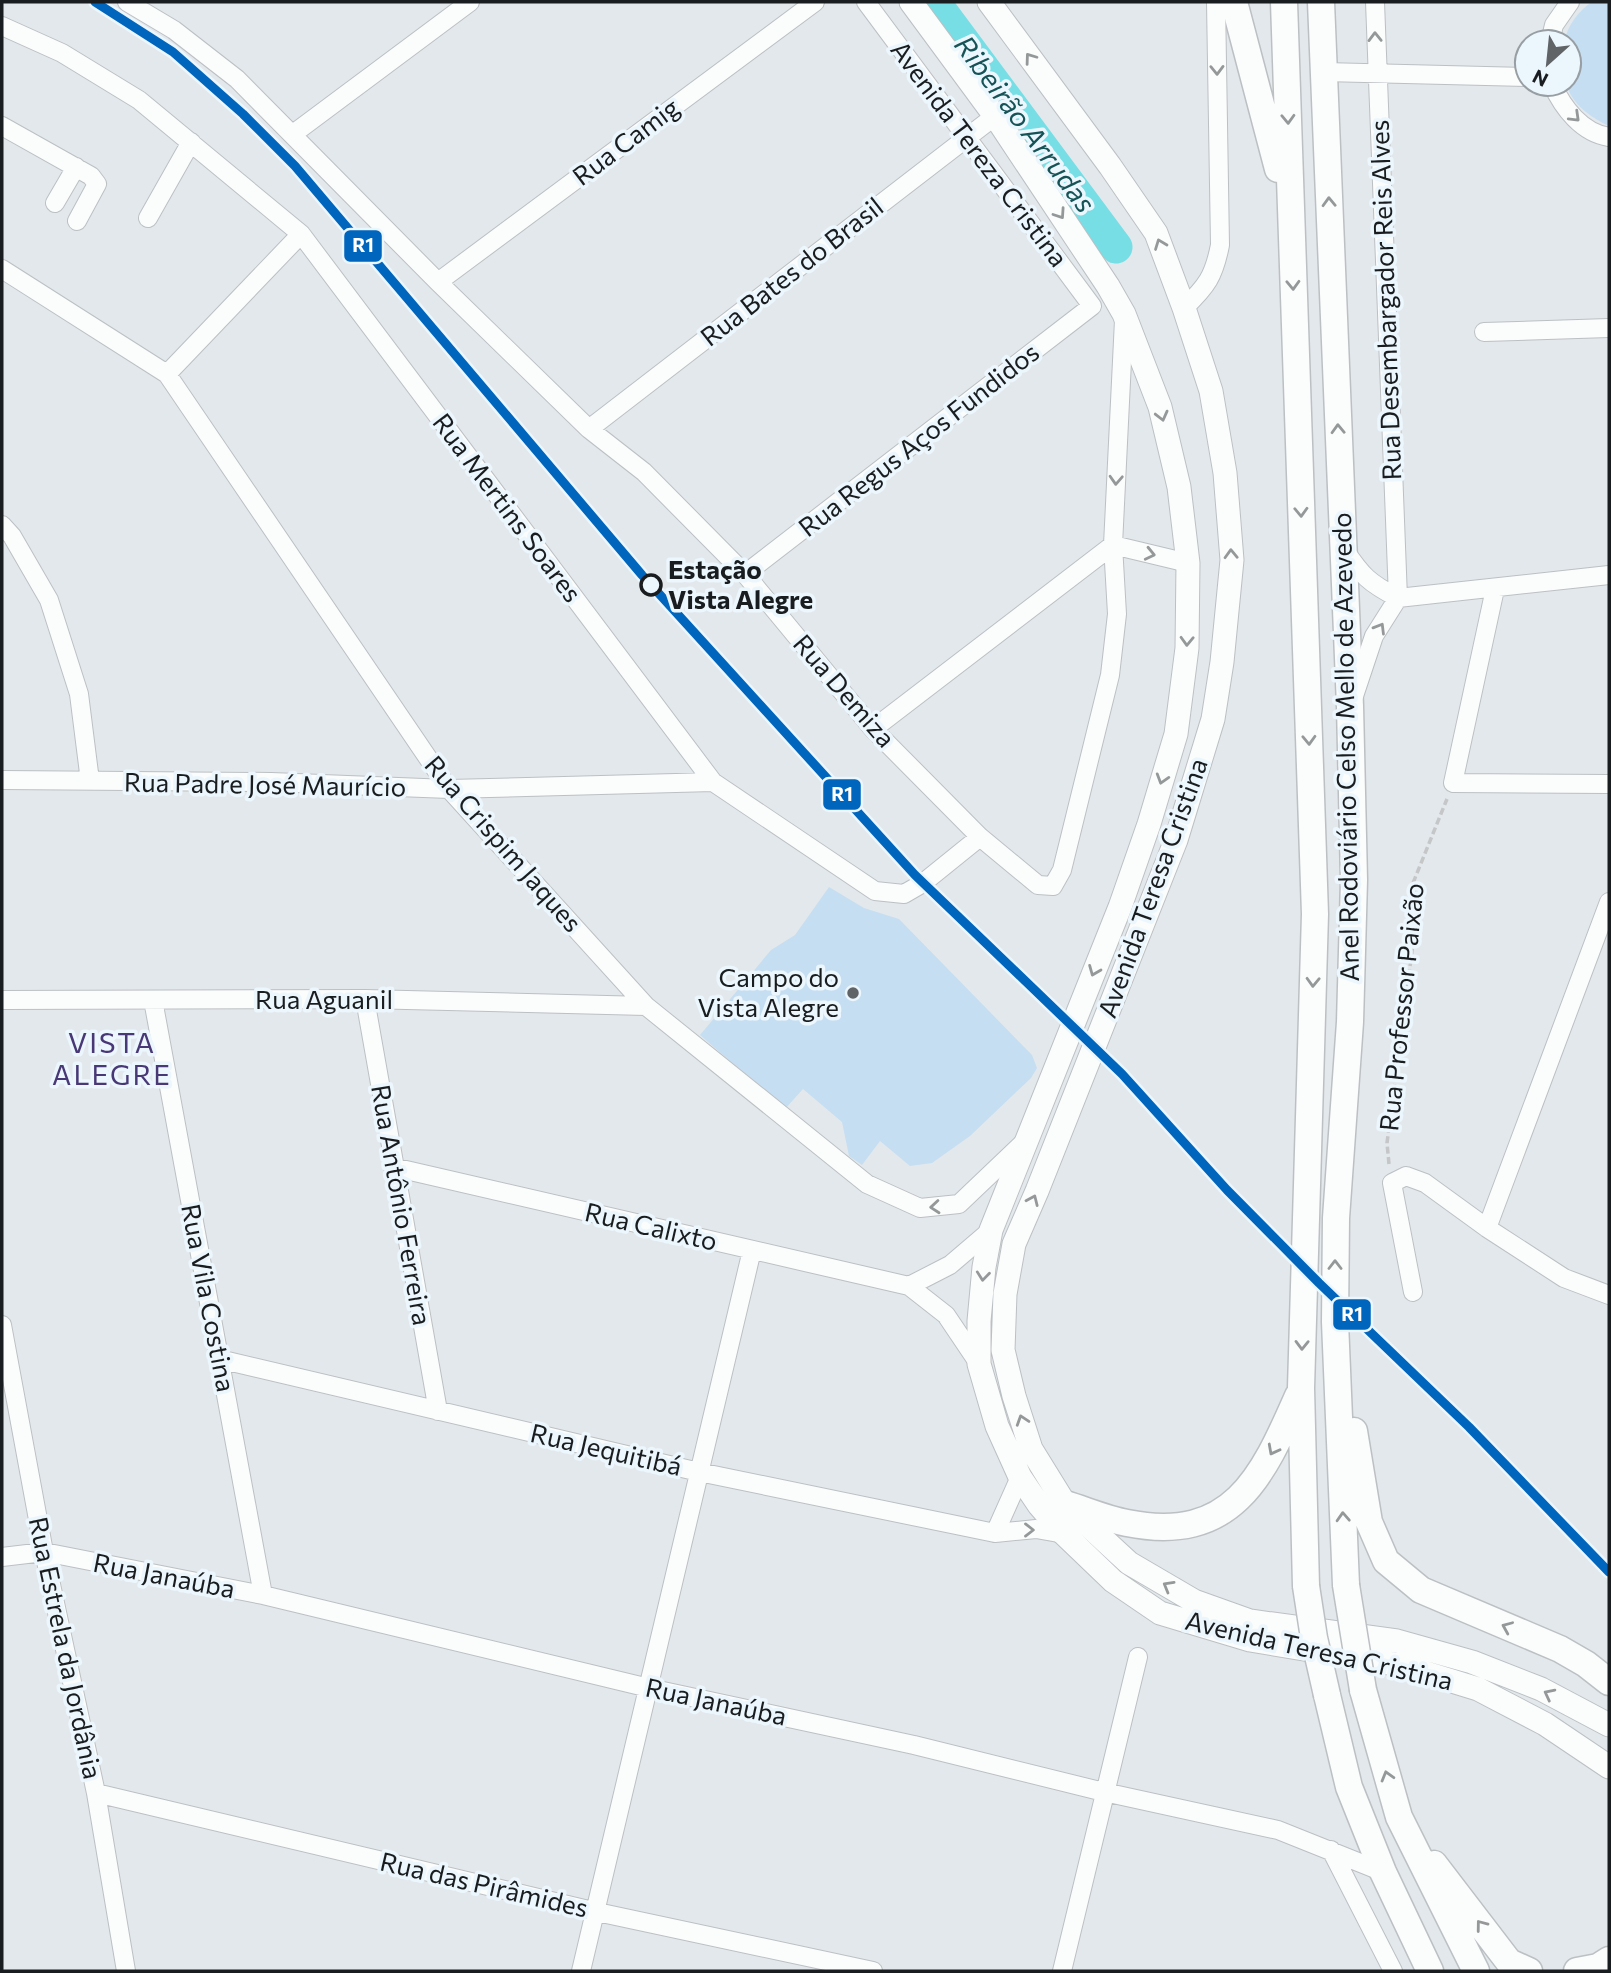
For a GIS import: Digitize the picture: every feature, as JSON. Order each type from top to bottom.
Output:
[{"type":"highway","points":[[1234,2],[1291,217]]},
{"type":"highway","name":"Anel Rodoviário Celso Mello de Azevedo","points":[[1284,2],[1315,914],[1301,1388],[1306,1586],[1314,1638],[1349,1787],[1383,1872],[1430,1971]]},
{"type":"highway","name":"Anel Rodoviário Celso Mello de Azevedo","points":[[1321,2],[1350,706],[1354,880],[1349,1022],[1336,1217],[1335,1322],[1346,1586],[1363,1690],[1399,1817],[1476,1971]]},
{"type":"highway","points":[[1335,1322],[1369,1522],[1387,1561],[1422,1590],[1560,1649],[1609,1682]]},
{"type":"highway","points":[[1065,1504],[1127,1523],[1174,1528],[1213,1518],[1244,1494],[1259,1475],[1278,1441],[1301,1388]]},
{"type":"highway","points":[[1399,1817],[1509,1962],[1529,1971]]},
{"type":"highway","points":[[1577,1971],[1598,1967],[1609,1960]]},
{"type":"main road","name":"Avenida Teresa Cristina","points":[[911,2],[995,116],[1124,314],[1160,407],[1179,487],[1188,563],[1187,648],[1176,734],[1120,907],[991,1230],[980,1307],[979,1364],[997,1426],[1020,1477],[1064,1534],[1112,1581],[1160,1613],[1250,1640],[1400,1665],[1478,1689],[1545,1724],[1609,1767]]},
{"type":"main road","name":"Avenida Teresa Cristina","points":[[989,2],[1156,233],[1211,391],[1225,473],[1232,560],[1222,662],[1213,719],[1176,840],[1014,1244],[1005,1294],[1003,1350],[1031,1449],[1065,1504],[1129,1563],[1194,1601],[1250,1620],[1397,1641],[1472,1662],[1541,1689],[1609,1726]]},
{"type":"street","name":"Rua Demiza","points":[[127,2],[174,30],[237,79],[438,282],[589,429],[644,472],[745,574],[873,729],[980,837],[1038,885],[1053,886],[1062,870],[1110,675],[1117,614],[1113,545],[1124,314]]},
{"type":"street","points":[[293,134],[470,2]]},
{"type":"street","name":"Rua Camig","points":[[438,282],[815,2]]},
{"type":"street","name":"Avenida Tereza Cristina","points":[[866,2],[1092,306]]},
{"type":"street","points":[[1184,308],[1207,285],[1216,269],[1220,245],[1216,2]]},
{"type":"street","name":"Rua Desembargador Reis Alves","points":[[1375,2],[1398,598]]},
{"type":"street","points":[[1553,28],[1570,2]]},
{"type":"street","name":"Rua Mertins Soares","points":[[2,26],[62,53],[139,100],[301,234],[713,782]]},
{"type":"street","points":[[1324,72],[1513,77]]},
{"type":"street","points":[[1558,98],[1579,123],[1609,137]]},
{"type":"street","name":"Rua Bates do Brasil","points":[[589,429],[995,116]]},
{"type":"street","points":[[2,126],[91,176],[97,184],[77,221]]},
{"type":"street","points":[[148,218],[191,142]]},
{"type":"street","points":[[55,203],[76,167]]},
{"type":"street","points":[[167,374],[301,234]]},
{"type":"street","name":"Rua Crispim Jaques","points":[[2,269],[167,374],[449,789],[646,1006],[867,1184],[920,1208],[959,1204],[1027,1140]]},
{"type":"street","name":"Rua Regus Aços Fundidos","points":[[745,574],[1092,306]]},
{"type":"street","points":[[1484,332],[1609,328]]},
{"type":"street","points":[[2,525],[12,536],[49,600],[79,694],[90,781]]},
{"type":"street","points":[[873,729],[1113,545],[1188,563]]},
{"type":"street","points":[[1343,547],[1360,573],[1375,586],[1398,598],[1609,575]]},
{"type":"street","points":[[1495,589],[1453,783],[1609,784]]},
{"type":"street","points":[[1350,706],[1374,636],[1398,598]]},
{"type":"street","name":"Rua Padre José Maurício","points":[[2,780],[271,782],[449,789],[713,782]]},
{"type":"street","points":[[713,782],[875,891],[904,894],[923,883],[980,837]]},
{"type":"street","points":[[1487,1228],[1609,902]]},
{"type":"street","name":"Rua Aguanil","points":[[2,1000],[365,999],[646,1006]]},
{"type":"street","name":"Rua Antônio Ferreira","points":[[365,999],[438,1411]]},
{"type":"street","name":"Rua Vila Costina","points":[[153,1000],[263,1595]]},
{"type":"street","name":"Rua Calixto","points":[[393,1167],[909,1286],[946,1315],[979,1364]]},
{"type":"street","points":[[1413,1292],[1392,1183],[1406,1176],[1425,1183],[1487,1228],[1564,1278],[1609,1295]]},
{"type":"street","points":[[909,1286],[950,1265],[991,1230]]},
{"type":"street","points":[[581,1971],[752,1250]]},
{"type":"street","name":"Rua Estrela da Jordânia","points":[[2,1325],[44,1552],[96,1793],[126,1971]]},
{"type":"street","name":"Rua Jequitibá","points":[[219,1359],[699,1472],[995,1533],[1036,1529],[1064,1534]]},
{"type":"street","points":[[995,1533],[1020,1477]]},
{"type":"street","name":"Rua Janaúba","points":[[2,1558],[44,1552],[263,1595],[649,1688],[914,1745],[1104,1792],[1278,1830],[1383,1872]]},
{"type":"street","points":[[1062,1971],[1138,1657]]},
{"type":"street","name":"Rua das Pirâmides","points":[[96,1793],[597,1912],[873,1971]]},
{"type":"street","points":[[1331,1850],[1392,1971]]},
{"type":"path","name":"Rua Professor Paixão","points":[[1392,1183],[1387,1143],[1417,913],[1413,883],[1453,783]]},
{"type":"shaded area","points":[[1592,2],[1609,2],[1609,126],[1583,110],[1573,98],[1583,98],[1583,28],[1569,28],[1582,10]]},
{"type":"shaded area","name":"Campo do Vista Alegre","points":[[829,887],[864,908],[899,919],[1032,1055],[1037,1068],[1031,1078],[970,1136],[932,1163],[910,1166],[880,1141],[862,1165],[849,1156],[842,1122],[803,1089],[785,1109],[700,1035],[771,950],[795,935]]},
{"type":"waterway","name":"Ribeirão Arrudas","points":[[934,2],[1116,247]]},
{"type":"transit line","name":"R1","points":[[95,2],[173,52],[243,114],[295,166],[642,575],[915,875],[1122,1074],[1227,1190],[1469,1427],[1609,1572]]},
{"type":"place","name":"Estação Vista Alegre","points":[[651,585]]},
{"type":"place","name":"Campo do Vista Alegre","points":[[853,993]]},
{"type":"district","name":"VISTA ALEGRE","points":[[112,1059]]}]
